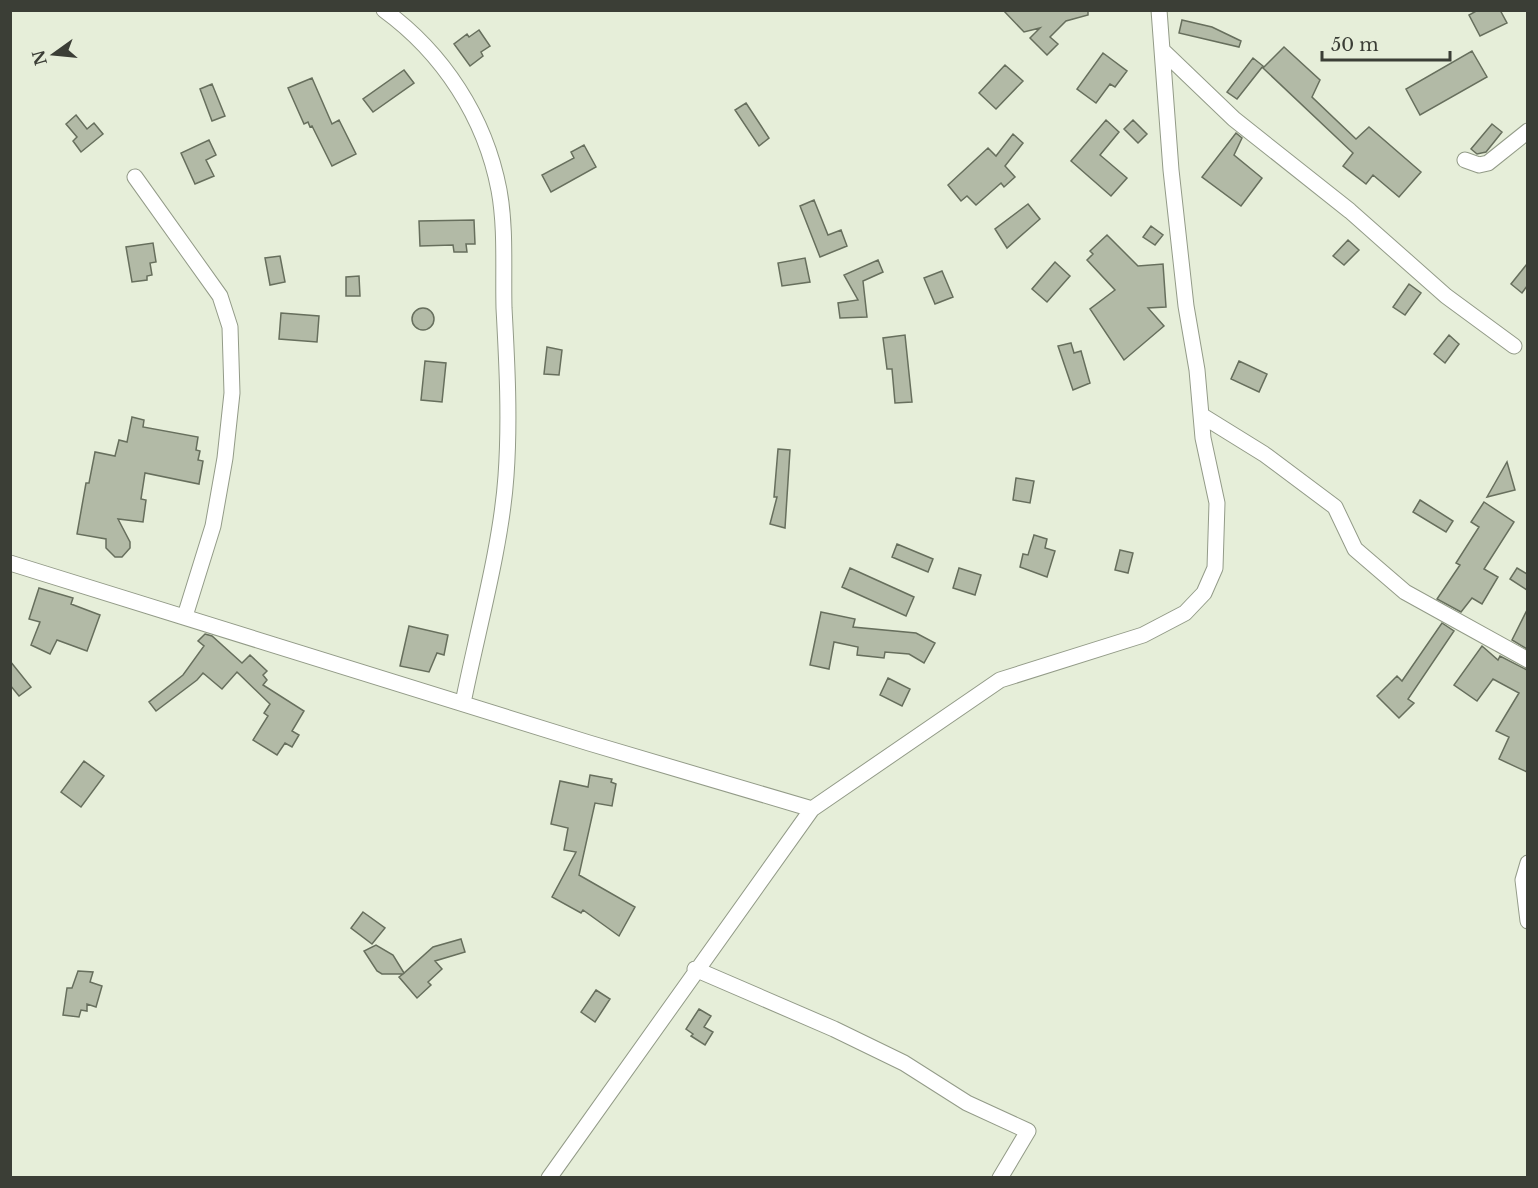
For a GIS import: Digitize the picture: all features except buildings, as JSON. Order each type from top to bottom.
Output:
[{"type":"street","points":[[384,10],[418,37],[463,95],[475,117],[499,190],[507,360],[506,478],[495,547],[463,704]]},
{"type":"street","points":[[549,1178],[695,969],[812,809],[1000,680],[1143,634],[1185,612],[1204,593],[1215,568],[1217,503],[1203,438],[1172,181],[1159,10]]},
{"type":"street","points":[[1162,50],[1234,119],[1350,211],[1446,296],[1514,345]]},
{"type":"street","points":[[1465,160],[1479,165],[1488,163],[1527,131]]},
{"type":"street","points":[[135,177],[220,296],[230,327],[232,393],[225,458],[213,526],[185,616]]},
{"type":"street","points":[[1201,415],[1264,454],[1335,507],[1355,549],[1405,592],[1527,660]]},
{"type":"street","points":[[10,563],[463,704],[812,809]]},
{"type":"street","points":[[1527,863],[1523,880],[1527,921]]},
{"type":"street","points":[[695,969],[844,1034],[904,1063],[967,1103],[1028,1131],[1000,1178]]}]
